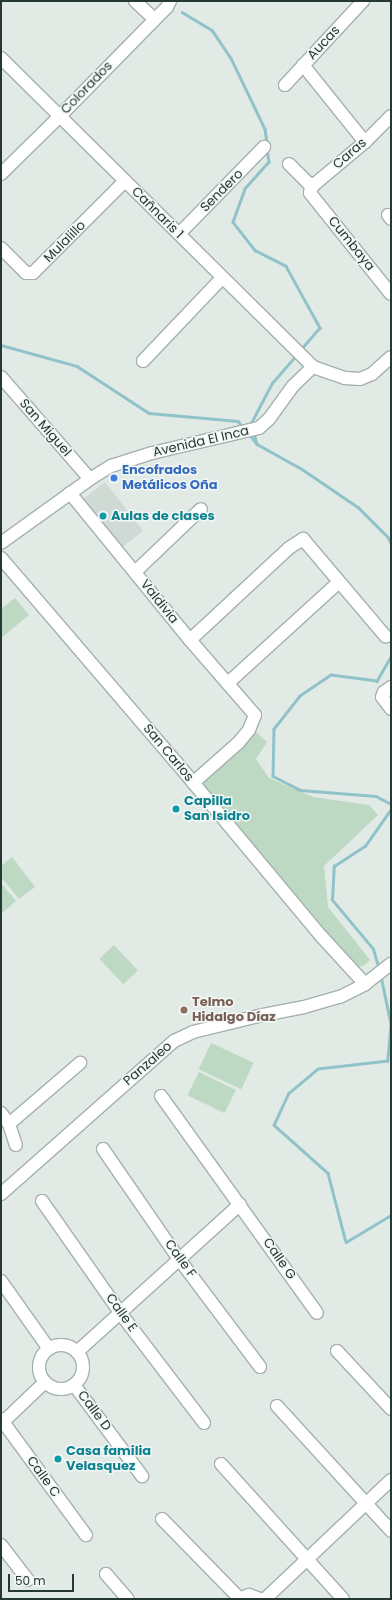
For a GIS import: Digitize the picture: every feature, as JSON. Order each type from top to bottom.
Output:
[{"type":"street","points":[[135,1],[154,20]]},
{"type":"street","name":"Colorados","points":[[1,174],[167,7],[170,1]]},
{"type":"street","name":"Aucas","points":[[284,85],[363,1]]},
{"type":"street","name":"Cañnaris 1","points":[[1,58],[309,364]]},
{"type":"street","points":[[303,65],[364,142]]},
{"type":"street","name":"Caras","points":[[311,190],[391,116]]},
{"type":"street","name":"Sendero","points":[[179,234],[264,147]]},
{"type":"street","name":"Cumbaya","points":[[289,164],[311,190],[391,294]]},
{"type":"street","name":"Mulalillo","points":[[1,248],[22,270],[26,273],[33,273],[125,181]]},
{"type":"street","points":[[143,361],[222,278]]},
{"type":"street","points":[[309,364],[345,378],[360,379],[372,374],[391,357]]},
{"type":"street","name":"Avenida El Inca","points":[[1,543],[90,479],[119,462],[240,434],[259,428],[269,419],[309,364]]},
{"type":"street","name":"San Miguel","points":[[1,377],[90,479]]},
{"type":"street","name":"Valdivia","points":[[70,493],[190,640],[255,715],[249,730],[238,743],[193,783]]},
{"type":"street","points":[[135,572],[201,509]]},
{"type":"street","points":[[190,640],[289,548],[303,539],[386,637]]},
{"type":"street","name":"San Carlos","points":[[1,558],[322,937],[368,982]]},
{"type":"street","points":[[228,683],[339,582]]},
{"type":"street","points":[[391,686],[384,692],[382,698],[391,709]]},
{"type":"street","name":"Panzaleo","points":[[1,1194],[174,1041],[193,1032],[263,1015],[304,1007],[340,996],[368,982],[391,964]]},
{"type":"street","points":[[9,1124],[80,1063]]},
{"type":"street","name":"Calle G","points":[[161,1096],[317,1313]]},
{"type":"street","points":[[1,1113],[9,1124],[16,1145]]},
{"type":"street","name":"Calle F","points":[[103,1149],[180,1259],[260,1367]]},
{"type":"street","name":"Calle E","points":[[42,1201],[121,1314],[204,1423]]},
{"type":"street","points":[[77,1352],[121,1314],[240,1204]]},
{"type":"street","points":[[1,1281],[49,1349]]},
{"type":"street","points":[[65,1346],[77,1352],[82,1361],[83,1368],[82,1374],[74,1385],[62,1389],[50,1386],[45,1382],[40,1371],[40,1364],[45,1353],[49,1349],[65,1346]]},
{"type":"street","points":[[337,1351],[391,1409]]},
{"type":"street","points":[[2,1422],[45,1382]]},
{"type":"street","name":"Calle D","points":[[74,1385],[142,1476]]},
{"type":"street","points":[[277,1406],[391,1531]]},
{"type":"street","name":"Calle C","points":[[2,1422],[86,1535]]},
{"type":"street","points":[[221,1464],[308,1558],[343,1599]]},
{"type":"street","points":[[265,1599],[391,1480]]},
{"type":"street","points":[[162,1519],[240,1599],[249,1595],[260,1599]]},
{"type":"street","points":[[1,1545],[28,1580]]},
{"type":"street","points":[[106,1574],[128,1599]]},
{"type":"shaded area","points":[[105,482],[143,531],[120,549],[82,500]]},
{"type":"green space","points":[[15,598],[29,615],[1,638],[1,609]]},
{"type":"green space","points":[[254,730],[267,742],[256,759],[269,778],[313,797],[369,805],[378,815],[324,866],[328,907],[370,960],[363,966],[357,967],[351,964],[203,783]]},
{"type":"green space","points":[[12,857],[35,887],[19,899],[1,877],[1,866]]},
{"type":"green space","points":[[1,883],[16,901],[1,914]]},
{"type":"green space","points":[[114,945],[138,971],[123,984],[99,959]]},
{"type":"green space","points":[[211,1043],[254,1063],[241,1089],[199,1069]]},
{"type":"green space","points":[[199,1072],[236,1090],[224,1113],[188,1095]]},
{"type":"waterway","points":[[182,12],[212,30],[231,58],[265,129],[267,144]]},
{"type":"waterway","points":[[267,149],[269,162],[245,189],[233,222],[255,250],[286,266],[320,328],[301,350]]},
{"type":"waterway","points":[[1,345],[77,366],[149,413],[238,421],[244,429]]},
{"type":"waterway","points":[[252,426],[251,423],[272,383],[296,355]]},
{"type":"waterway","points":[[254,433],[257,444]]},
{"type":"waterway","points":[[249,434],[257,444],[302,469],[358,507],[388,537],[391,543]]},
{"type":"waterway","points":[[391,657],[377,681],[331,675],[300,696],[274,729],[273,776],[300,790],[376,796],[391,804]]},
{"type":"waterway","points":[[379,970],[373,949],[332,900],[334,866],[365,846],[391,809]]},
{"type":"waterway","points":[[381,976],[391,1024],[388,1061],[318,1069],[289,1093],[274,1125],[328,1173],[346,1242],[391,1215]]},
{"type":"place","name":"Encofrados Metálicos Oña","points":[[114,478]]},
{"type":"place","name":"Aulas de clases","points":[[103,516]]},
{"type":"place","name":"Capilla San Isidro","points":[[176,809]]},
{"type":"place","name":"Telmo Hidalgo Díaz","points":[[184,1010]]},
{"type":"place","name":"Casa familia Velasquez","points":[[58,1459]]}]
